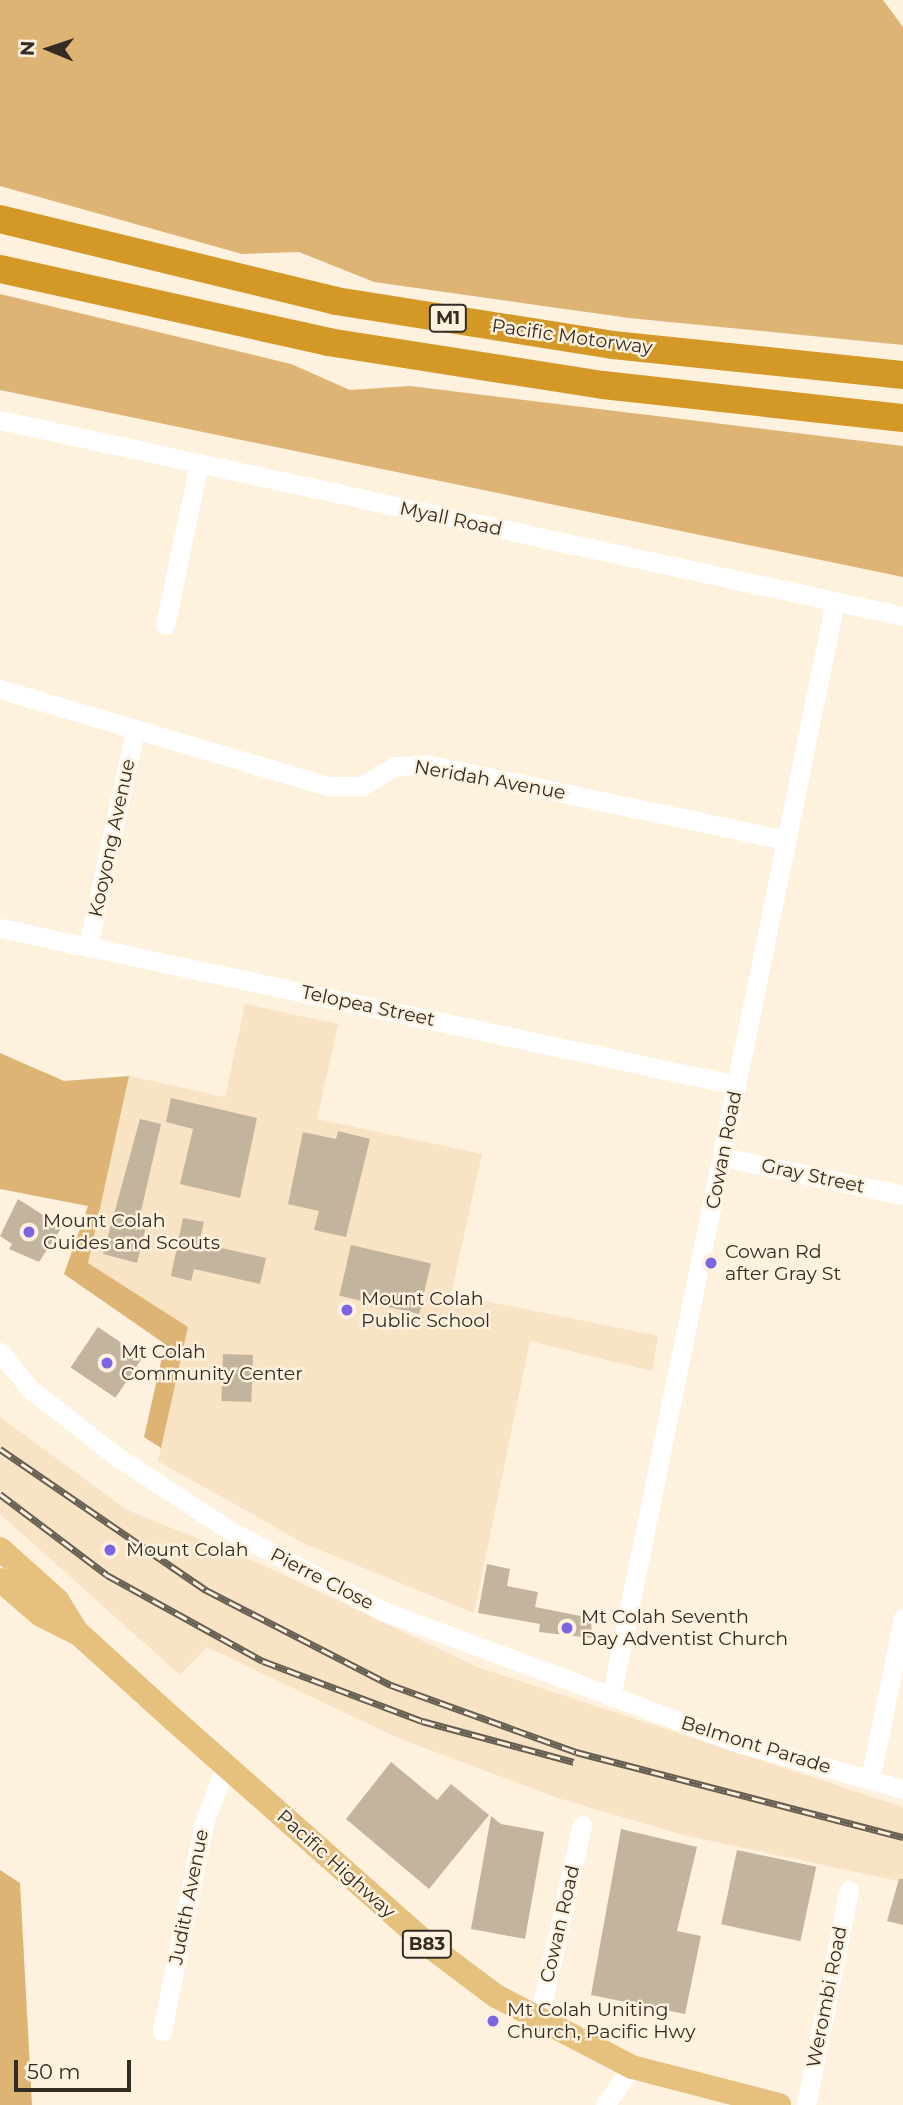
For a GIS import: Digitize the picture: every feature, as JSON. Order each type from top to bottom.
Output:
[{"type":"highway","name":"Pacific Motorway","points":[[0,219],[336,300],[613,345],[903,375]]},
{"type":"highway","name":"M1","points":[[0,269],[187,316],[342,344],[603,386],[903,418]]},
{"type":"main road","name":"Pacific Highway","points":[[0,1549],[57,1600],[78,1633]]},
{"type":"main road","name":"Pacific Highway","points":[[0,1580],[41,1615],[78,1633],[428,1945],[538,2022],[632,2067],[779,2105]]},
{"type":"street","name":"Myall Road","points":[[0,420],[903,616]]},
{"type":"street","points":[[165,625],[199,464]]},
{"type":"street","name":"Cowan Road","points":[[611,1697],[835,602]]},
{"type":"street","name":"Neridah Avenue","points":[[0,689],[328,786],[362,786],[395,766],[430,765],[786,840]]},
{"type":"street","name":"Kooyong Avenue","points":[[88,946],[135,731]]},
{"type":"street","name":"Telopea Street","points":[[0,928],[736,1085]]},
{"type":"street","name":"Gray Street","points":[[722,1157],[903,1195]]},
{"type":"street","name":"Pierre Close","points":[[0,1352],[31,1390],[229,1530],[383,1611],[611,1697]]},
{"type":"street","points":[[870,1780],[903,1618]]},
{"type":"street","name":"Belmont Parade","points":[[611,1697],[903,1789]]},
{"type":"street","name":"Judith Avenue","points":[[162,2031],[204,1823],[226,1765]]},
{"type":"street","name":"Cowan Road","points":[[538,2022],[582,1825]]},
{"type":"street","name":"Werombi Road","points":[[806,2105],[849,1890]]},
{"type":"street","points":[[605,2105],[632,2067]]},
{"type":"shaded area","points":[[0,0],[883,0],[903,27],[903,345],[629,318],[374,282],[299,252],[242,254],[0,186]]},
{"type":"shaded area","points":[[0,294],[291,364],[350,390],[410,386],[903,446],[903,577],[0,390]]},
{"type":"shaded area","name":"Mount Colah Public School","points":[[245,1004],[338,1024],[317,1119],[482,1154],[451,1294],[658,1336],[652,1371],[530,1341],[474,1613],[305,1544],[158,1461],[188,1327],[88,1263],[129,1076],[225,1097]]},
{"type":"shaded area","points":[[0,1053],[64,1081],[129,1076],[88,1263],[188,1327],[161,1448],[144,1437],[165,1344],[64,1274],[88,1206],[0,1189]]},
{"type":"shaded area","points":[[0,1417],[127,1510],[261,1564],[477,1667],[903,1807],[903,1882],[683,1835],[558,1798],[398,1738],[207,1647],[180,1675],[0,1514]]},
{"type":"shaded area","points":[[0,1870],[20,1883],[32,2105],[0,2105]]},
{"type":"building","points":[[171,1098],[257,1118],[240,1198],[180,1184],[193,1129],[166,1122]]},
{"type":"building","points":[[140,1119],[161,1124],[140,1216],[148,1218],[137,1263],[103,1254]]},
{"type":"building","points":[[338,1131],[370,1139],[346,1237],[314,1230],[319,1211],[288,1204],[303,1132],[336,1139]]},
{"type":"building","name":"Mount Colah Guides and Scouts","points":[[18,1199],[62,1227],[39,1262],[9,1249],[12,1244],[0,1236]]},
{"type":"building","points":[[183,1218],[204,1222],[199,1243],[266,1258],[260,1284],[194,1269],[191,1281],[171,1276]]},
{"type":"building","points":[[351,1245],[431,1263],[419,1314],[339,1296]]},
{"type":"building","name":"Mt Colah Community Center","points":[[98,1327],[143,1357],[115,1398],[71,1368]]},
{"type":"building","points":[[223,1354],[253,1355],[251,1402],[221,1401]]},
{"type":"building","points":[[487,1564],[510,1569],[507,1586],[538,1592],[535,1607],[591,1618],[592,1638],[539,1632],[540,1624],[478,1613]]},
{"type":"building","points":[[391,1762],[437,1800],[451,1784],[489,1815],[429,1889],[346,1819]]},
{"type":"building","points":[[491,1816],[501,1824],[544,1832],[525,1939],[471,1929]]},
{"type":"building","points":[[621,1829],[697,1847],[677,1931],[701,1936],[685,2014],[591,1995]]},
{"type":"building","points":[[737,1850],[816,1867],[800,1941],[721,1924]]},
{"type":"building","points":[[899,1879],[903,1879],[903,1925],[887,1921]]},
{"type":"railway","points":[[0,1449],[206,1590],[391,1685],[576,1752],[903,1837]]},
{"type":"railway","points":[[0,1494],[107,1575],[263,1661],[422,1721],[574,1762]]},
{"type":"place","name":"Mount Colah Guides and Scouts","points":[[29,1232]]},
{"type":"place","name":"Cowan Rd after Gray St","points":[[711,1263]]},
{"type":"place","name":"Mount Colah Public School","points":[[347,1310]]},
{"type":"place","name":"Mt Colah Community Center","points":[[107,1363]]},
{"type":"place","name":"Mount Colah","points":[[110,1550]]},
{"type":"place","name":"Mt Colah Seventh Day Adventist Church","points":[[567,1628]]},
{"type":"place","name":"Mt Colah Uniting Church, Pacific Hwy","points":[[493,2021]]}]
